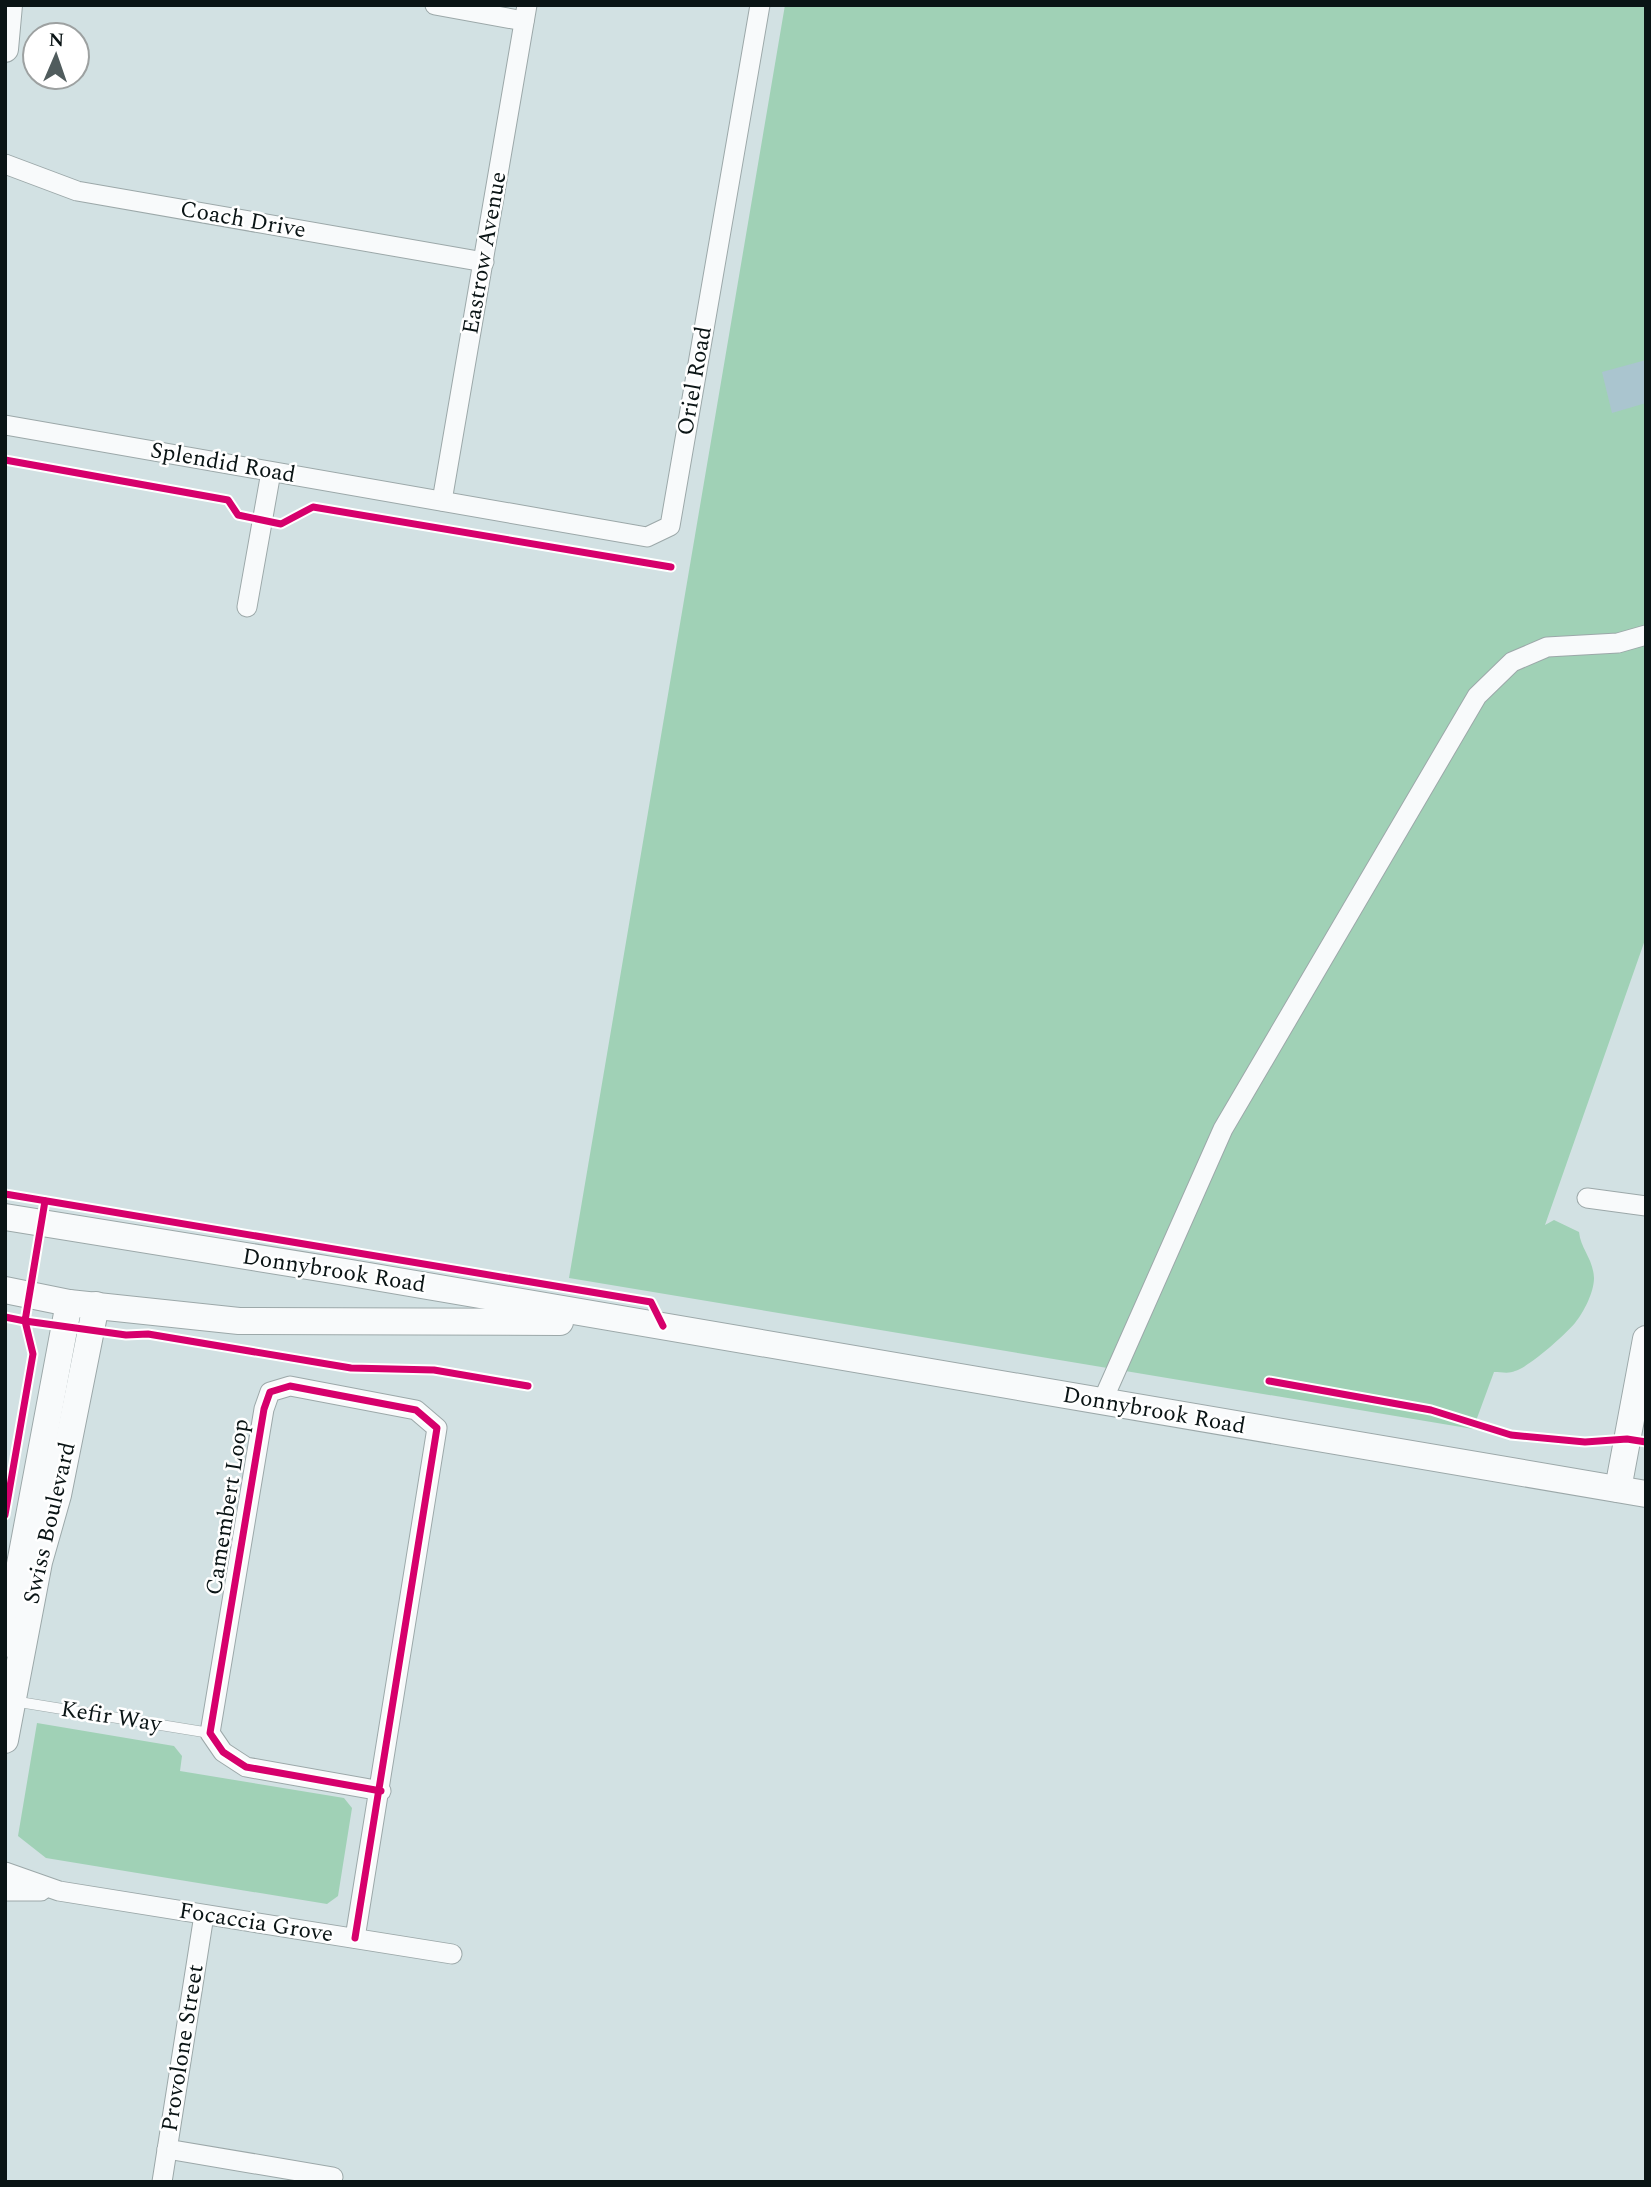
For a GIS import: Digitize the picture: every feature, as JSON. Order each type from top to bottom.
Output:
[{"type":"main road","points":[[5,49],[9,5]]},
{"type":"main road","name":"Donnybrook Road","points":[[5,1217],[1646,1494]]},
{"type":"main road","name":"Donnybrook Road","points":[[5,1290],[69,1303],[239,1321],[526,1321],[663,1326]]},
{"type":"main road","name":"Swiss Boulevard","points":[[5,1643],[69,1303]]},
{"type":"main road","name":"Swiss Boulevard","points":[[5,1740],[40,1562],[58,1495],[96,1305]]},
{"type":"main road","points":[[1618,1489],[1646,1339]]},
{"type":"street","points":[[435,5],[526,13]]},
{"type":"street","name":"Oriel Road","points":[[442,501],[647,537],[670,526],[760,5]]},
{"type":"street","name":"Eastrow Avenue","points":[[442,501],[526,13]]},
{"type":"street","name":"Coach Drive","points":[[5,164],[77,191],[484,262]]},
{"type":"street","name":"Splendid Road","points":[[5,425],[442,501]]},
{"type":"street","points":[[247,607],[271,472]]},
{"type":"street","points":[[1102,1402],[1223,1129],[1477,696],[1512,662],[1547,647],[1618,643],[1646,635]]},
{"type":"street","points":[[1587,1198],[1646,1206]]},
{"type":"street","name":"Camembert Loop","points":[[210,1733],[264,1409],[270,1392],[290,1386],[416,1410],[437,1428],[381,1791],[355,1938]]},
{"type":"street","points":[[210,1733],[223,1752],[246,1767],[381,1791]]},
{"type":"street","name":"Focaccia Grove","points":[[5,1872],[59,1891]]},
{"type":"street","name":"Focaccia Grove","points":[[5,1891],[59,1891],[452,1954]]},
{"type":"street","name":"Provolone Street","points":[[162,2182],[204,1915]]},
{"type":"street","points":[[167,2149],[333,2177]]},
{"type":"lane","name":"Kefir Way","points":[[13,1701],[210,1733]]},
{"type":"green space","points":[[785,5],[1646,5],[1646,937],[1545,1225],[1554,1220],[1579,1232],[1593,1271],[1594,1284],[1585,1308],[1575,1323],[1555,1342],[1513,1372],[1494,1372],[1473,1429],[569,1278]]},
{"type":"green space","points":[[37,1723],[174,1746],[182,1756],[180,1771],[344,1798],[352,1808],[338,1896],[327,1904],[46,1858],[18,1836]]},
{"type":"building","points":[[1646,360],[1646,403],[1612,413],[1602,372]]},
{"type":"cycle path","points":[[5,460],[228,500],[238,515],[281,524],[313,507],[671,567]]},
{"type":"cycle path","points":[[5,1194],[651,1302],[663,1326]]},
{"type":"cycle path","points":[[5,1317],[25,1321],[45,1201]]},
{"type":"cycle path","points":[[5,1515],[33,1354],[25,1321],[126,1335],[148,1334],[351,1368],[434,1370],[528,1386]]},
{"type":"cycle path","points":[[1269,1381],[1431,1410],[1511,1435],[1585,1442],[1627,1439],[1646,1442]]},
{"type":"cycle path","points":[[355,1938],[437,1428],[416,1410],[290,1386],[270,1392],[264,1409],[210,1733],[223,1752],[246,1767],[381,1791]]}]
